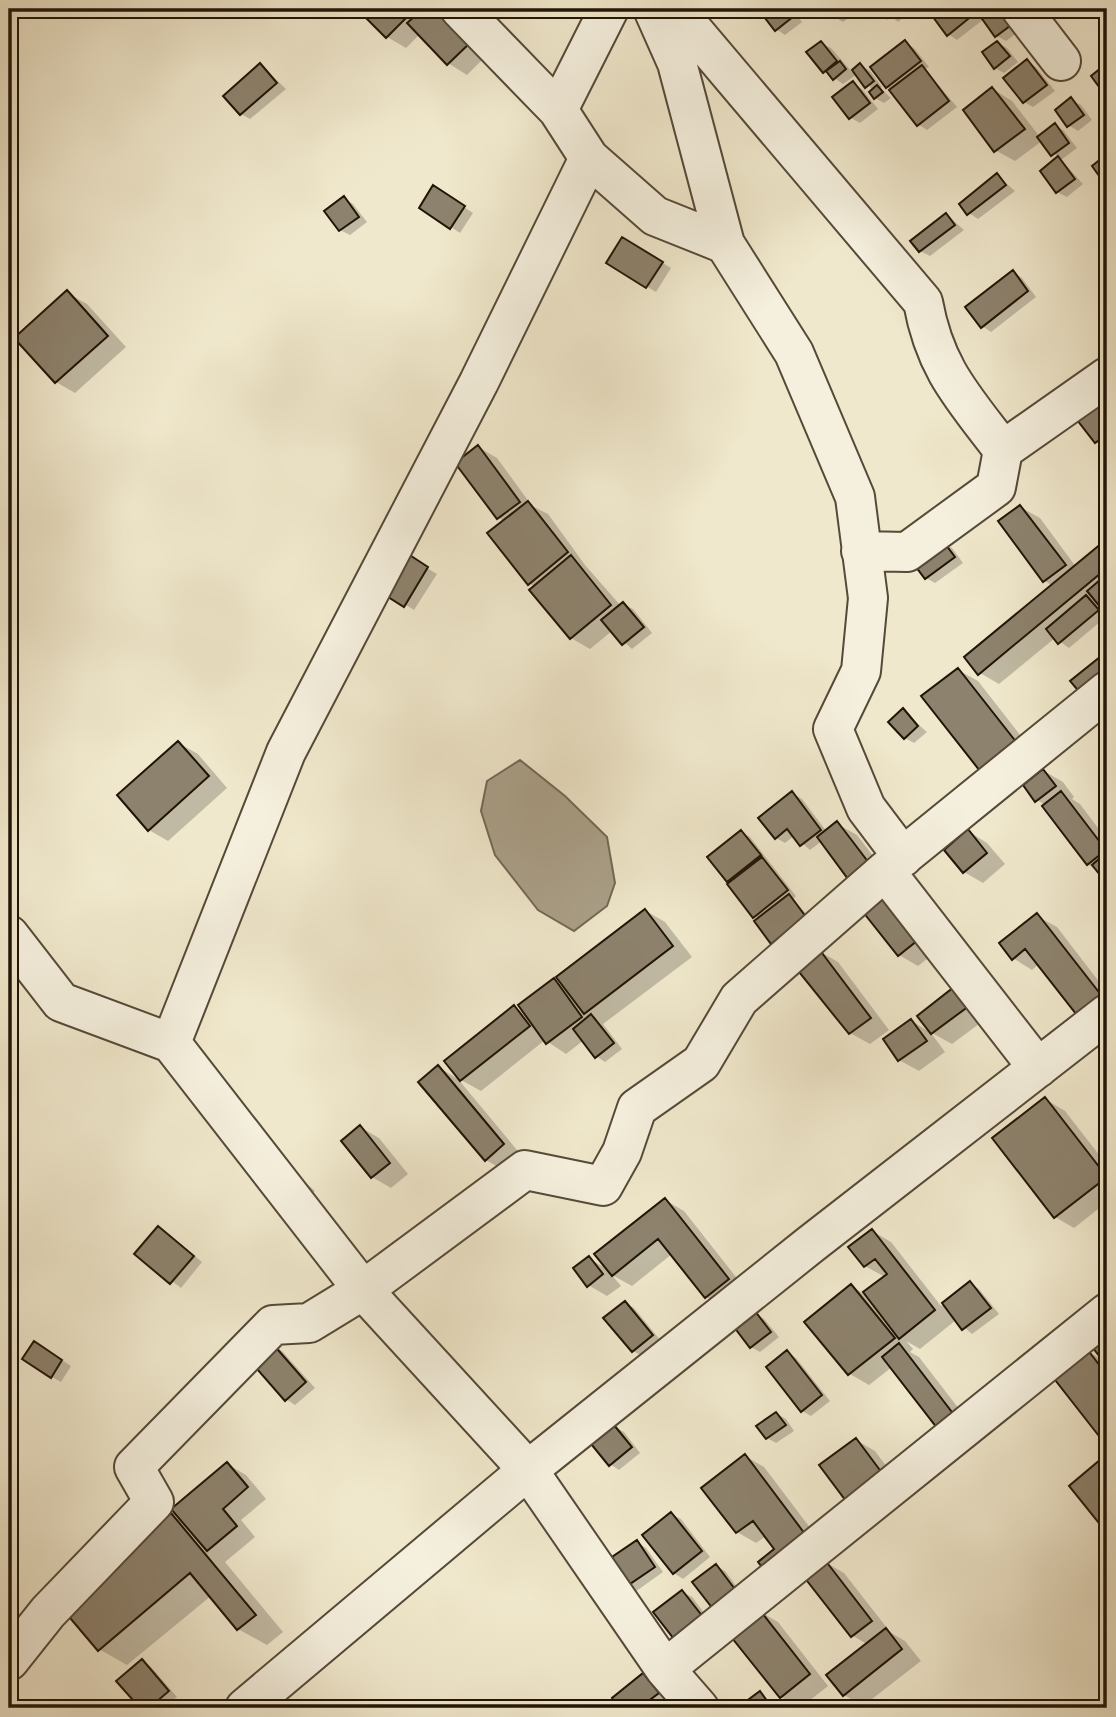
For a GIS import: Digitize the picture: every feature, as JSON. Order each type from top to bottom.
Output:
[{"type":"street","points":[[460,9],[558,110],[589,158],[655,216],[725,244]]},
{"type":"street","points":[[558,110],[609,9]]},
{"type":"street","points":[[653,9],[677,63],[725,244],[794,353],[855,497],[867,598],[861,671],[834,729],[866,808],[894,864],[1038,1068]]},
{"type":"street","points":[[675,9],[923,302],[928,331],[944,372],[1003,450]]},
{"type":"street","points":[[1021,9],[1061,61]]},
{"type":"street","points":[[171,1043],[286,752],[479,383],[589,158]]},
{"type":"street","points":[[862,551],[907,552],[996,487],[1003,450],[1107,377]]},
{"type":"street","points":[[9,1661],[48,1612],[154,1502],[134,1468],[273,1325],[309,1323],[363,1290],[525,1170],[603,1186],[622,1152],[637,1108],[701,1063],[739,999],[894,864],[1107,691]]},
{"type":"street","points":[[9,935],[61,1002],[171,1043],[363,1290],[528,1471],[665,1669],[699,1708]]},
{"type":"street","points":[[245,1708],[528,1471],[811,1244],[1107,1014]]},
{"type":"street","points":[[665,1669],[1107,1313]]},
{"type":"shaded area","points":[[520,760],[565,796],[607,837],[615,883],[607,906],[574,931],[538,910],[495,855],[481,811],[487,781]]},
{"type":"building","points":[[357,9],[415,9],[386,38]]},
{"type":"building","points":[[423,9],[442,9],[472,41],[447,65],[407,23]]},
{"type":"building","points":[[758,9],[789,9],[794,16],[775,31]]},
{"type":"building","points":[[880,9],[899,9],[887,18]]},
{"type":"building","points":[[944,9],[978,11],[947,36],[933,17]]},
{"type":"building","points":[[989,9],[1003,9],[1014,23],[995,37],[980,16]]},
{"type":"building","points":[[905,40],[921,61],[886,88],[870,67]]},
{"type":"building","points":[[821,41],[837,61],[823,73],[806,52]]},
{"type":"building","points":[[997,41],[1010,56],[994,69],[982,52]]},
{"type":"building","points":[[1027,59],[1047,85],[1023,103],[1003,78]]},
{"type":"building","points":[[840,61],[846,69],[833,80],[826,71]]},
{"type":"building","points":[[260,63],[277,83],[240,115],[223,96]]},
{"type":"building","points":[[860,63],[874,81],[865,88],[852,70]]},
{"type":"building","points":[[1107,63],[1107,93],[1105,95],[1091,76]]},
{"type":"building","points":[[922,65],[949,101],[917,126],[889,90]]},
{"type":"building","points":[[853,81],[870,103],[849,119],[832,97]]},
{"type":"building","points":[[877,85],[883,92],[874,99],[869,92]]},
{"type":"building","points":[[992,87],[1025,129],[994,152],[963,110]]},
{"type":"building","points":[[1071,97],[1084,115],[1067,127],[1055,110]]},
{"type":"building","points":[[1055,123],[1069,143],[1051,156],[1037,137]]},
{"type":"building","points":[[1107,154],[1107,187],[1092,166]]},
{"type":"building","points":[[1058,156],[1075,179],[1056,193],[1040,171]]},
{"type":"building","points":[[997,173],[1006,185],[967,215],[959,204]]},
{"type":"building","points":[[433,185],[465,206],[450,229],[419,208]]},
{"type":"building","points":[[344,196],[359,217],[339,231],[324,211]]},
{"type":"building","points":[[946,213],[955,225],[919,252],[910,241]]},
{"type":"building","points":[[622,237],[663,262],[646,288],[606,263]]},
{"type":"building","points":[[1013,270],[1028,291],[981,328],[965,307]]},
{"type":"building","points":[[67,290],[108,336],[55,383],[14,338]]},
{"type":"building","points":[[1107,390],[1107,434],[1095,443],[1074,416]]},
{"type":"building","points":[[478,445],[520,502],[497,519],[455,463]]},
{"type":"building","points":[[528,501],[568,552],[528,585],[487,533]]},
{"type":"building","points":[[1020,505],[1066,565],[1043,582],[998,521]]},
{"type":"building","points":[[943,541],[955,557],[925,579],[913,563]]},
{"type":"building","points":[[1102,543],[1107,550],[1107,568],[978,675],[964,657]]},
{"type":"building","points":[[402,550],[428,567],[404,607],[377,590]]},
{"type":"building","points":[[571,555],[611,605],[570,639],[529,590]]},
{"type":"building","points":[[1107,574],[1107,603],[1101,608],[1087,591]]},
{"type":"building","points":[[1086,595],[1099,610],[1058,644],[1046,629]]},
{"type":"building","points":[[623,602],[644,627],[622,645],[601,620]]},
{"type":"building","points":[[1100,657],[1107,666],[1107,675],[1081,694],[1070,681]]},
{"type":"building","points":[[958,668],[1017,743],[980,771],[921,696]]},
{"type":"building","points":[[903,708],[918,726],[904,739],[888,722]]},
{"type":"building","points":[[178,741],[209,776],[148,831],[117,795]]},
{"type":"building","points":[[1043,769],[1056,786],[1035,802],[1023,785]]},
{"type":"building","points":[[792,791],[821,830],[800,846],[787,829],[775,839],[758,818]]},
{"type":"building","points":[[1061,791],[1106,850],[1087,865],[1042,806]]},
{"type":"building","points":[[837,821],[869,863],[848,879],[817,837]]},
{"type":"building","points":[[968,829],[987,853],[963,873],[944,850]]},
{"type":"building","points":[[741,830],[761,855],[727,882],[707,857]]},
{"type":"building","points":[[1107,852],[1107,877],[1104,880],[1092,865]]},
{"type":"building","points":[[762,857],[788,890],[753,918],[727,884]]},
{"type":"building","points":[[789,894],[806,917],[771,944],[754,921]]},
{"type":"building","points":[[882,896],[918,940],[898,956],[863,912]]},
{"type":"building","points":[[645,909],[673,946],[584,1014],[556,977]]},
{"type":"building","points":[[1037,913],[1105,1000],[1080,1019],[1025,949],[1012,960],[999,943]]},
{"type":"building","points":[[819,949],[871,1018],[849,1034],[795,967]]},
{"type":"building","points":[[554,978],[582,1017],[546,1044],[518,1005]]},
{"type":"building","points":[[954,987],[969,1006],[931,1034],[917,1016]]},
{"type":"building","points":[[514,1005],[530,1026],[460,1081],[444,1061]]},
{"type":"building","points":[[591,1014],[614,1043],[595,1058],[573,1029]]},
{"type":"building","points":[[911,1019],[927,1041],[898,1061],[883,1039]]},
{"type":"building","points":[[438,1065],[504,1144],[485,1161],[418,1082]]},
{"type":"building","points":[[1045,1097],[1107,1177],[1054,1218],[992,1138]]},
{"type":"building","points":[[360,1125],[390,1163],[371,1178],[341,1141]]},
{"type":"building","points":[[665,1198],[729,1279],[705,1298],[658,1239],[612,1276],[594,1254]]},
{"type":"building","points":[[158,1226],[194,1256],[170,1284],[134,1254]]},
{"type":"building","points":[[872,1229],[935,1310],[899,1339],[863,1292],[887,1274],[875,1259],[864,1267],[848,1247]]},
{"type":"building","points":[[589,1256],[603,1274],[587,1287],[573,1268]]},
{"type":"building","points":[[970,1281],[991,1308],[962,1330],[942,1303]]},
{"type":"building","points":[[851,1284],[895,1338],[848,1375],[804,1322]]},
{"type":"building","points":[[625,1301],[653,1335],[632,1352],[603,1318]]},
{"type":"building","points":[[755,1311],[771,1332],[750,1348],[734,1327]]},
{"type":"building","points":[[1107,1322],[1107,1366],[1086,1339]]},
{"type":"building","points":[[34,1341],[62,1360],[51,1378],[22,1359]]},
{"type":"building","points":[[272,1343],[306,1382],[285,1401],[251,1362]]},
{"type":"building","points":[[899,1343],[958,1420],[941,1433],[882,1357]]},
{"type":"building","points":[[1087,1349],[1107,1375],[1106,1445],[1052,1376]]},
{"type":"building","points":[[787,1350],[822,1395],[801,1412],[766,1367]]},
{"type":"building","points":[[776,1412],[786,1425],[766,1439],[756,1426]]},
{"type":"building","points":[[614,1425],[632,1447],[609,1466],[591,1444]]},
{"type":"building","points":[[856,1438],[888,1481],[852,1509],[819,1465]]},
{"type":"building","points":[[745,1454],[808,1538],[765,1571],[758,1562],[774,1549],[753,1521],[736,1533],[701,1488]]},
{"type":"building","points":[[1107,1454],[1107,1533],[1069,1486]]},
{"type":"building","points":[[227,1462],[248,1487],[223,1509],[237,1526],[207,1551],[171,1509]]},
{"type":"building","points":[[671,1512],[702,1551],[673,1574],[642,1535]]},
{"type":"building","points":[[171,1513],[256,1615],[237,1630],[190,1573],[98,1651],[60,1606]]},
{"type":"building","points":[[637,1540],[655,1567],[624,1588],[606,1561]]},
{"type":"building","points":[[825,1560],[872,1621],[851,1637],[804,1577]]},
{"type":"building","points":[[716,1564],[737,1592],[713,1609],[692,1582]]},
{"type":"building","points":[[682,1590],[703,1617],[674,1639],[653,1612]]},
{"type":"building","points":[[759,1609],[810,1674],[780,1698],[728,1633]]},
{"type":"building","points":[[886,1628],[902,1649],[843,1696],[826,1675]]},
{"type":"building","points":[[142,1659],[169,1691],[149,1708],[140,1708],[116,1681]]},
{"type":"building","points":[[643,1673],[659,1693],[639,1708],[620,1708],[612,1698]]},
{"type":"building","points":[[760,1691],[772,1708],[737,1708]]}]
